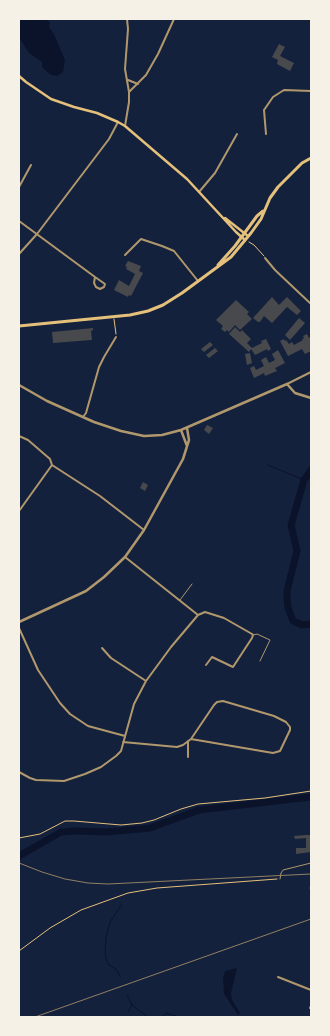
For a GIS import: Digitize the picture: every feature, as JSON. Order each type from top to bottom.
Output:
[{"type":"main road","points":[[19,76],[51,99],[97,113],[125,126],[187,179],[245,240]]},
{"type":"main road","points":[[19,326],[113,317],[148,310],[163,305],[231,256],[261,218],[270,198],[278,187],[302,164],[311,158]]},
{"type":"main road","points":[[216,267],[220,260],[242,237],[257,216],[264,210]]},
{"type":"main road","points":[[219,212],[248,236]]},
{"type":"street","points":[[125,126],[129,102],[126,69],[127,19]]},
{"type":"street","points":[[129,92],[146,75],[158,54],[174,19]]},
{"type":"street","points":[[128,80],[138,84]]},
{"type":"street","points":[[266,134],[264,110],[273,97],[284,90],[311,91]]},
{"type":"street","points":[[19,254],[37,234],[109,139],[118,122]]},
{"type":"street","points":[[199,192],[215,173],[237,134]]},
{"type":"street","points":[[19,187],[31,165]]},
{"type":"street","points":[[19,221],[105,284],[104,287],[100,289],[96,287],[94,283],[95,277]]},
{"type":"street","points":[[125,255],[141,239],[162,246],[174,251],[198,281]]},
{"type":"street","points":[[265,258],[275,270],[311,304]]},
{"type":"street","points":[[83,417],[86,412],[99,367],[116,337]]},
{"type":"street","points":[[19,385],[47,401],[83,417],[121,432],[144,436],[162,435],[187,428],[311,372]]},
{"type":"street","points":[[287,384],[295,393],[311,398]]},
{"type":"street","points":[[19,622],[86,591],[104,577],[125,557],[144,530],[180,465],[187,447],[189,436],[187,428]]},
{"type":"street","points":[[181,430],[187,447]]},
{"type":"street","points":[[19,436],[28,440],[50,458],[52,465],[100,496],[144,530]]},
{"type":"street","points":[[19,511],[52,465]]},
{"type":"street","points":[[19,505],[22,508]]},
{"type":"street","points":[[125,557],[198,615]]},
{"type":"street","points":[[19,772],[30,778],[43,781],[64,781],[101,767],[110,761],[121,751],[134,704],[146,681],[171,646],[198,615],[205,612],[224,618],[240,626],[253,636],[233,667],[212,657],[206,666]]},
{"type":"street","points":[[19,628],[38,670],[60,704],[70,714],[88,726],[126,736]]},
{"type":"street","points":[[102,648],[111,658],[146,681]]},
{"type":"street","points":[[124,742],[177,747],[190,740],[214,705],[217,702],[223,701],[274,716],[286,722],[290,727],[280,752],[273,753],[190,740]]},
{"type":"street","points":[[188,757],[190,740]]},
{"type":"street","points":[[278,977],[311,990]]},
{"type":"lane","points":[[179,601],[192,584]]},
{"type":"lane","points":[[253,636],[257,634],[270,640],[260,661]]},
{"type":"lane","points":[[280,879],[283,870],[311,863]]},
{"type":"path","points":[[245,240],[254,245],[265,258]]},
{"type":"path","points":[[113,317],[116,337]]},
{"type":"path","points":[[19,838],[40,834],[65,822],[74,821],[121,825],[136,824],[154,820],[181,808],[198,804],[265,798],[311,791]]},
{"type":"path","points":[[19,951],[50,928],[81,910],[128,893],[157,888],[276,880]]},
{"type":"water","points":[[19,19],[46,19],[50,22],[49,27],[54,34],[65,60],[63,72],[57,76],[51,75],[42,67],[42,62],[29,53],[19,37]]},
{"type":"water","points":[[237,968],[231,993],[232,1000],[240,1013],[238,1015],[224,994],[223,978],[225,971]]},
{"type":"building","points":[[279,44],[285,47],[280,56],[294,63],[290,71],[277,64],[278,60],[272,57]]},
{"type":"building","points":[[128,261],[141,266],[139,271],[143,273],[131,296],[129,295],[128,297],[114,290],[119,280],[129,286],[135,274],[126,269],[127,267],[125,266]]},
{"type":"building","points":[[272,297],[279,305],[287,297],[301,311],[297,315],[287,307],[272,323],[264,316],[260,322],[258,322],[253,318]]},
{"type":"building","points":[[236,300],[249,312],[247,314],[252,319],[240,330],[235,325],[229,332],[227,330],[225,332],[221,329],[223,326],[216,320]]},
{"type":"building","points":[[299,318],[305,323],[290,340],[285,335]]},
{"type":"building","points":[[235,327],[240,332],[242,330],[251,339],[247,343],[252,348],[262,343],[261,341],[266,339],[271,349],[268,351],[267,349],[255,355],[251,349],[249,352],[229,334]]},
{"type":"building","points":[[93,328],[91,331],[92,340],[53,343],[52,332]]},
{"type":"building","points":[[307,334],[309,338],[311,336],[311,351],[305,354],[302,349],[288,356],[280,341],[284,339],[289,344],[292,342],[294,345],[303,340],[303,336]]},
{"type":"building","points":[[210,342],[213,345],[204,352],[201,349]]},
{"type":"building","points":[[215,348],[218,351],[209,358],[206,355]]},
{"type":"building","points":[[278,350],[285,363],[275,368],[277,371],[265,376],[264,373],[254,378],[250,368],[254,366],[256,370],[264,366],[261,360],[266,357],[269,363],[275,360],[272,354]]},
{"type":"building","points":[[250,353],[252,363],[247,365],[245,354]]},
{"type":"building","points":[[207,425],[213,428],[209,434],[204,430]]},
{"type":"building","points":[[143,482],[148,485],[145,491],[140,488]]},
{"type":"building","points":[[310,835],[311,852],[296,854],[296,848],[306,848],[306,838],[295,839],[294,836]]},
{"type":"waterway","points":[[268,465],[304,480]]},
{"type":"waterway","points":[[311,470],[304,480],[291,525],[297,551],[287,591],[288,608],[293,621],[302,625],[311,624]]},
{"type":"waterway","points":[[19,856],[61,832],[107,832],[150,828],[199,810],[311,797]]},
{"type":"waterway","points":[[120,976],[116,969],[109,965],[105,952],[106,937],[110,922],[122,904]]},
{"type":"waterway","points":[[127,995],[132,1005],[148,1017]]},
{"type":"waterway","points":[[128,1012],[132,1005]]},
{"type":"waterway","points":[[163,1017],[166,1013],[179,1017]]},
{"type":"railway","points":[[19,863],[65,879],[88,883],[108,884],[311,874]]},
{"type":"railway","points":[[35,1017],[311,919]]}]
